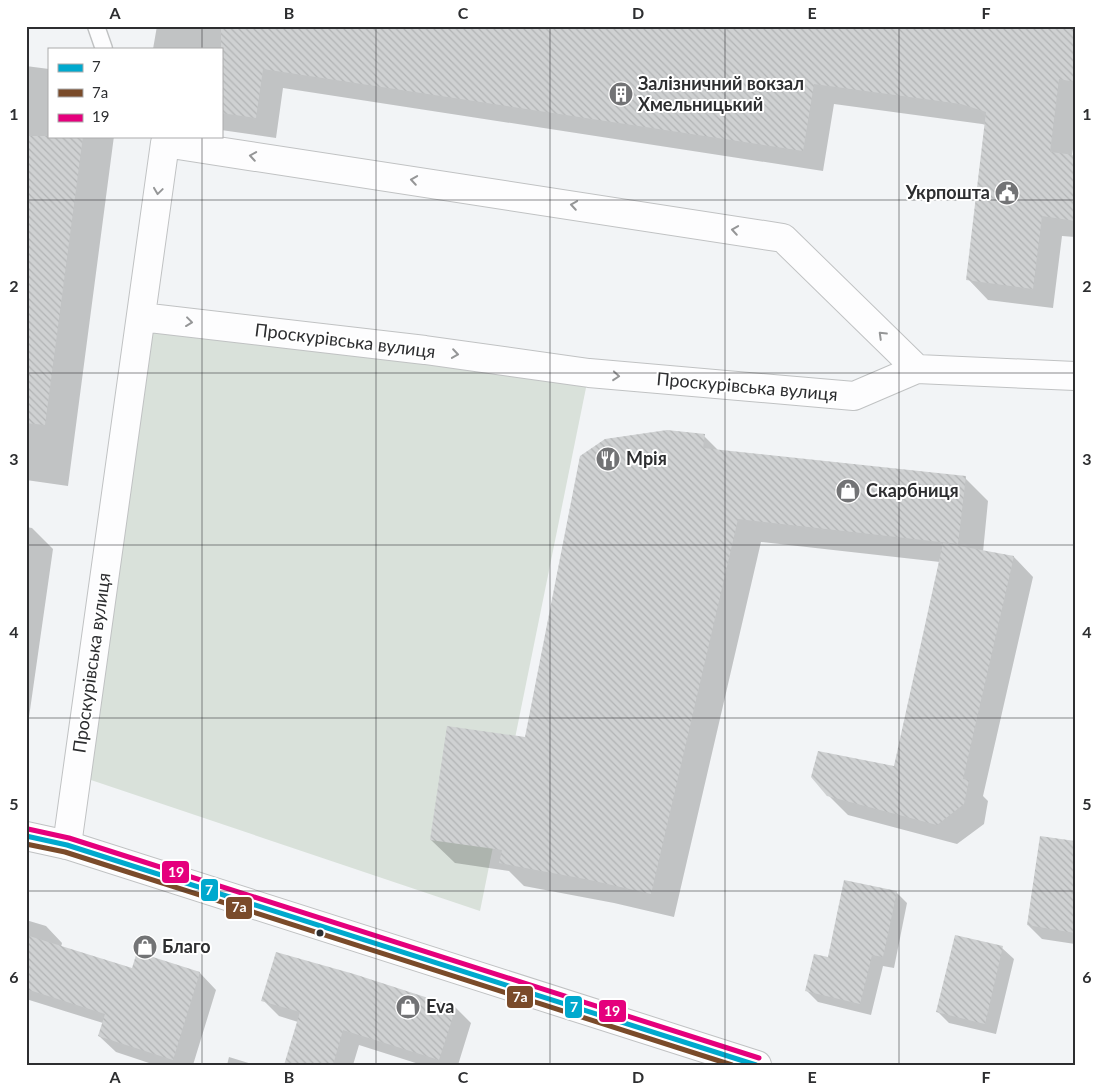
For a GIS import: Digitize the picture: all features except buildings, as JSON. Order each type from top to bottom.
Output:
[{"type":"street","points":[[141,317],[163,139],[783,238],[917,369]]},
{"type":"street","name":"Проскурівська вулиця","points":[[67,845],[141,317],[425,350],[589,373],[854,396],[917,369],[1075,376]]},
{"type":"street","points":[[26,836],[67,845],[757,1065]]},
{"type":"lane","points":[[96,26],[104,48]]},
{"type":"shaded area","points":[[141,317],[589,373],[480,911],[82,777]]},
{"type":"transit line","name":"19","points":[[28,829],[69,838],[759,1058]]},
{"type":"transit line","name":"7","points":[[26,836],[67,845],[756,1065]]},
{"type":"transit line","name":"7а","points":[[26,844],[65,852],[732,1065]]},
{"type":"place","name":"Залізничний вокзал Хмельницький","points":[[621,94]]},
{"type":"place","name":"Укрпошта","points":[[1007,193]]},
{"type":"place","name":"Мрія","points":[[608,459]]},
{"type":"place","name":"Скарбниця","points":[[848,491]]},
{"type":"place","name":"Благо","points":[[145,947]]},
{"type":"place","name":"Eva","points":[[408,1007]]}]
